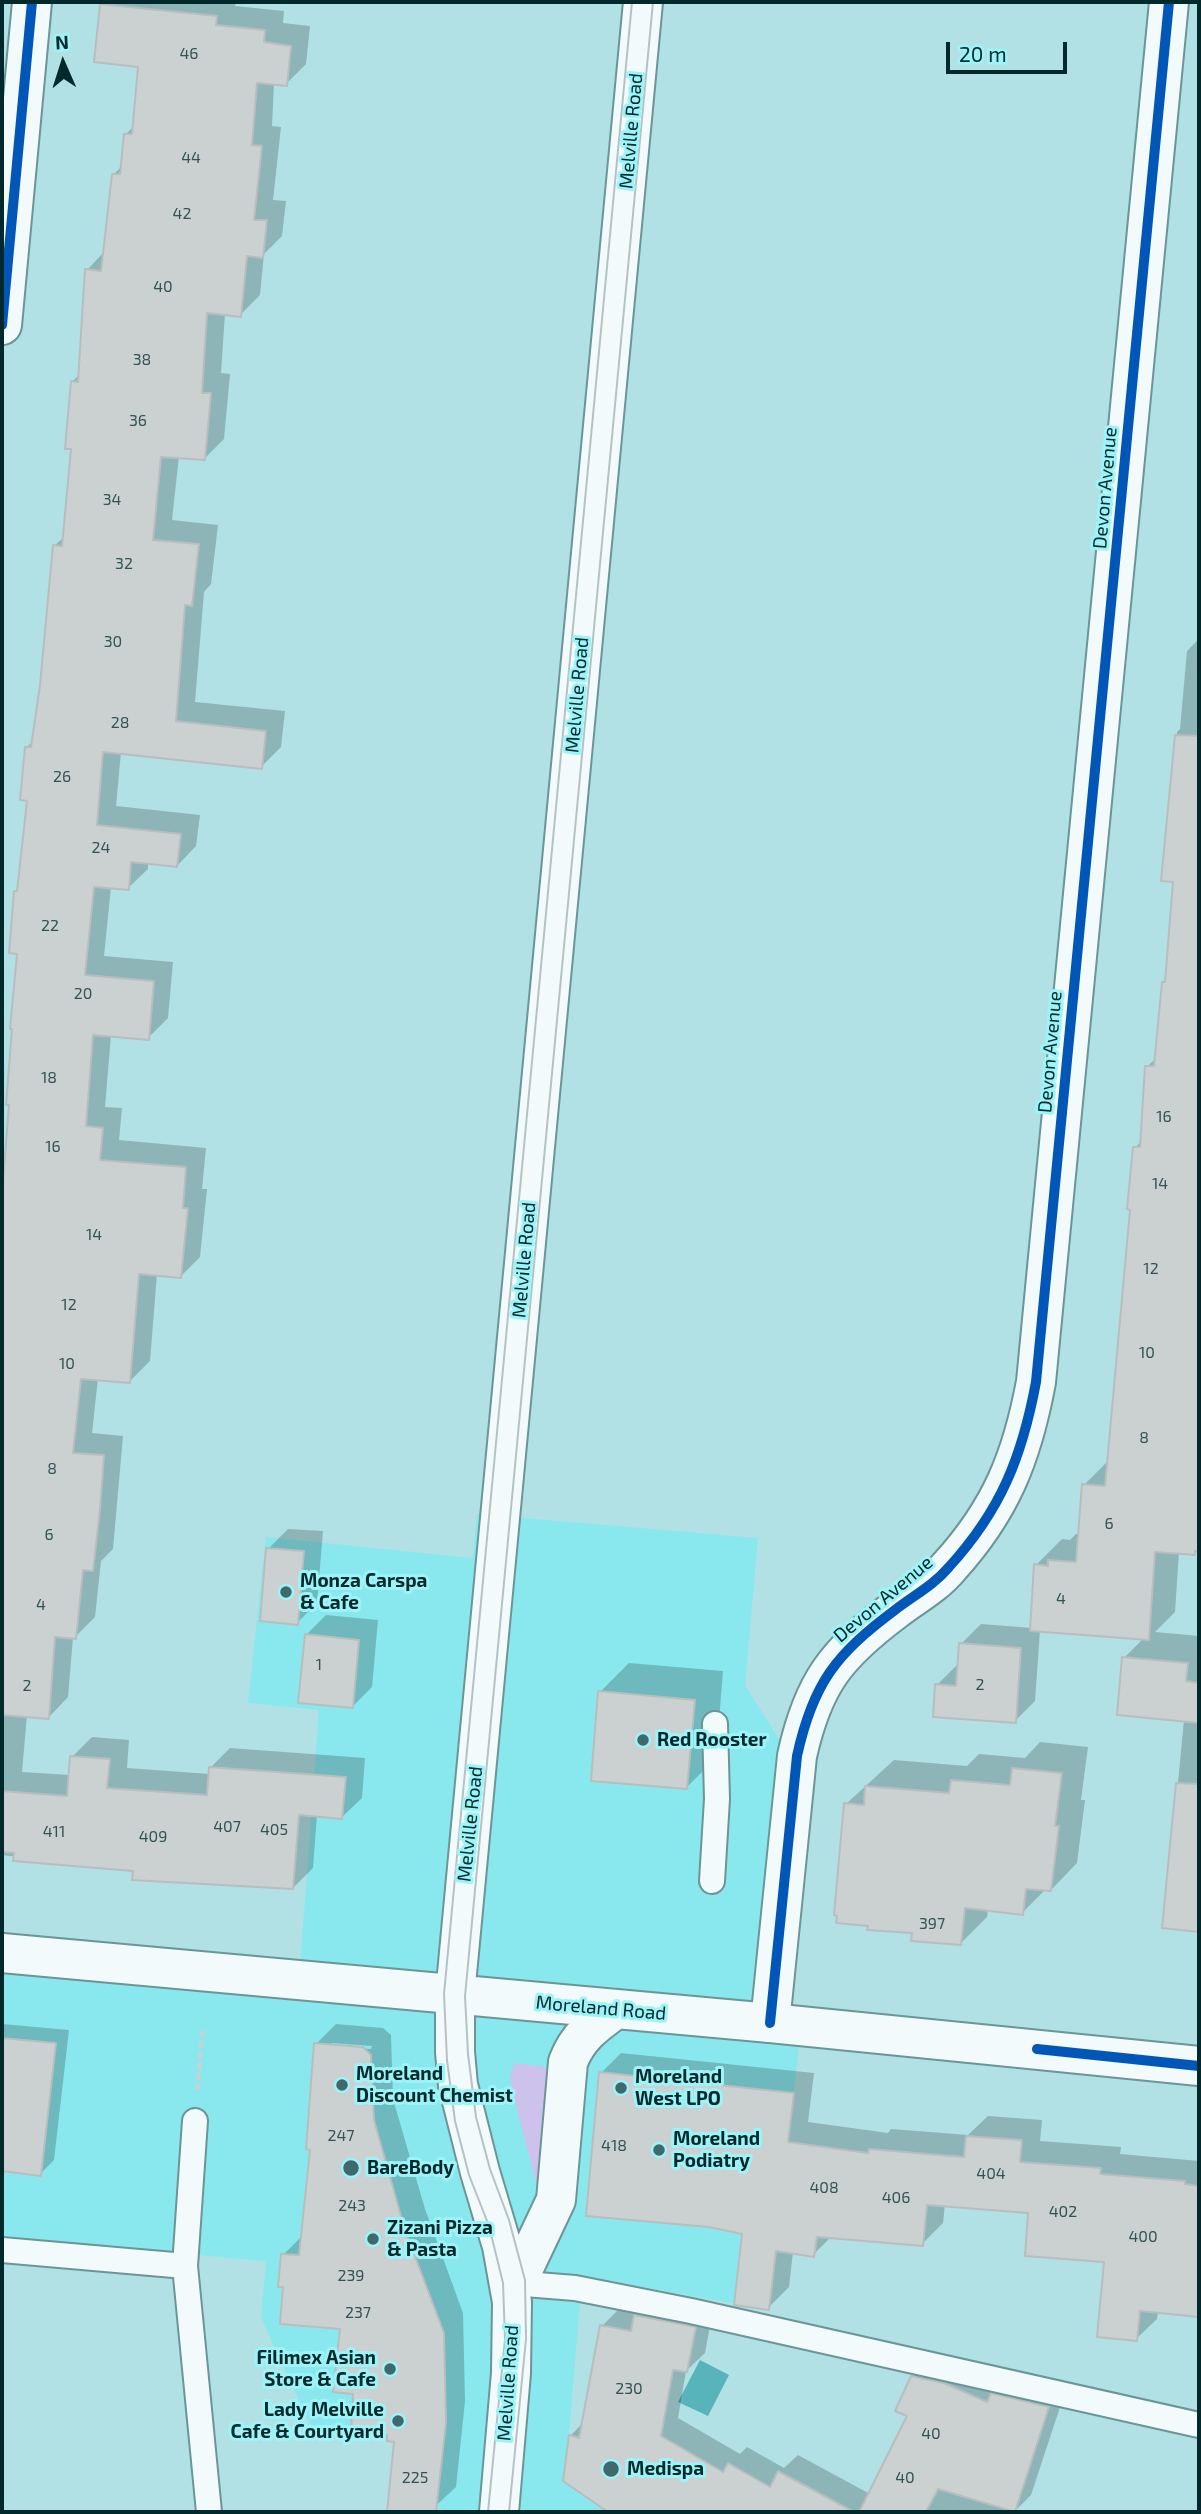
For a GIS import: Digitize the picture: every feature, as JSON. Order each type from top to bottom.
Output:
[{"type":"main road","points":[[2,325],[32,2]]},
{"type":"main road","name":"Melville Road","points":[[503,2510],[513,2332],[509,2279],[458,2085],[455,1995],[643,2]]},
{"type":"main road","name":"Devon Avenue","points":[[770,2023],[797,1756],[814,1695],[833,1666],[863,1635],[948,1569],[978,1532],[1003,1492],[1020,1452],[1030,1418],[1038,1368],[1169,2]]},
{"type":"main road","name":"Moreland Road","points":[[2,1953],[770,2023],[1199,2066]]},
{"type":"main road","points":[[509,2279],[523,2272],[556,2200],[568,2062],[573,2048],[584,2033],[616,2010]]},
{"type":"lane","points":[[712,1881],[717,1799],[715,1724]]},
{"type":"lane","points":[[195,2121],[185,2266],[209,2512]]},
{"type":"lane","points":[[2,2250],[185,2266]]},
{"type":"lane","points":[[509,2279],[525,2284],[575,2288],[691,2311],[1199,2425]]},
{"type":"path","points":[[195,2121],[203,2028]]},
{"type":"shaded area","points":[[477,1514],[758,1538],[745,1685],[802,1776],[778,2009],[803,2012],[769,2310],[582,2276],[569,2435],[685,2463],[656,2512],[387,2512],[396,2438],[312,2428],[261,2318],[266,2261],[2,2238],[2,1966],[298,1994],[319,1710],[248,1703],[266,1537],[473,1558]]},
{"type":"shaded area","points":[[515,2063],[556,2068],[539,2194],[512,2090],[510,2074]]},
{"type":"shaded area","points":[[700,2360],[729,2375],[708,2416],[678,2402]]},
{"type":"building","points":[[100,4],[217,16],[216,25],[265,30],[264,42],[291,46],[287,86],[257,83],[252,145],[262,146],[254,220],[267,220],[263,258],[247,256],[241,317],[207,313],[202,393],[211,393],[205,460],[161,457],[153,540],[199,544],[192,606],[185,605],[176,721],[266,731],[262,769],[103,752],[97,825],[181,834],[177,867],[131,862],[129,890],[94,887],[85,975],[154,981],[149,1040],[93,1035],[86,1126],[103,1128],[100,1160],[186,1167],[183,1208],[188,1208],[181,1278],[139,1274],[130,1383],[81,1379],[73,1453],[104,1455],[100,1509],[93,1571],[83,1570],[76,1639],[55,1637],[49,1719],[2,1715],[2,1193],[9,1105],[6,1105],[10,1029],[17,954],[9,953],[14,891],[17,891],[27,801],[20,800],[25,747],[31,747],[40,685],[53,545],[62,546],[71,449],[65,449],[71,381],[78,382],[85,269],[101,271],[112,174],[120,174],[124,134],[132,134],[138,67],[94,62]]},
{"type":"building","points":[[1175,735],[1199,736],[1199,1552],[1195,1551],[1195,1555],[1155,1552],[1149,1640],[1030,1631],[1034,1564],[1048,1566],[1048,1560],[1076,1562],[1082,1484],[1105,1486],[1130,1210],[1127,1209],[1133,1147],[1140,1147],[1145,1066],[1154,1066],[1162,982],[1165,982],[1173,882],[1161,881]]},
{"type":"building","points":[[266,1548],[304,1551],[298,1625],[260,1621]]},
{"type":"building","points":[[305,1634],[359,1640],[353,1708],[298,1703]]},
{"type":"building","points":[[959,1643],[1021,1648],[1016,1723],[933,1717],[935,1684],[956,1686]]},
{"type":"building","points":[[1122,1657],[1188,1663],[1186,1681],[1199,1683],[1199,1723],[1117,1715]]},
{"type":"building","name":"Red Rooster","points":[[598,1691],[695,1700],[687,1789],[591,1781]]},
{"type":"building","points":[[70,1756],[110,1759],[107,1788],[207,1795],[209,1767],[346,1777],[342,1819],[299,1815],[293,1889],[132,1880],[133,1871],[13,1861],[14,1853],[2,1852],[2,1791],[67,1796]]},
{"type":"building","points":[[1012,1768],[1062,1773],[1051,1891],[1026,1889],[1023,1915],[965,1908],[961,1945],[911,1941],[912,1933],[867,1930],[868,1926],[836,1923],[837,1916],[834,1915],[844,1803],[864,1805],[865,1786],[949,1793],[951,1780],[1010,1785]]},
{"type":"building","points":[[1176,1783],[1199,1784],[1199,1932],[1162,1928]]},
{"type":"building","points":[[2,2038],[56,2043],[41,2176],[2,2171]]},
{"type":"building","points":[[314,2043],[363,2047],[371,2055],[374,2120],[405,2230],[444,2333],[446,2422],[436,2512],[387,2512],[394,2442],[387,2441],[387,2435],[351,2432],[353,2394],[333,2392],[340,2329],[280,2324],[283,2287],[278,2287],[281,2254],[299,2255],[310,2150],[306,2149]]},
{"type":"building","points":[[599,2072],[794,2093],[788,2142],[868,2153],[869,2149],[964,2157],[966,2136],[1022,2140],[1020,2162],[1101,2168],[1100,2174],[1185,2181],[1185,2184],[1199,2186],[1199,2317],[1140,2311],[1137,2341],[1097,2337],[1104,2262],[1025,2256],[1028,2213],[927,2205],[923,2246],[817,2237],[814,2257],[776,2251],[769,2310],[734,2305],[742,2234],[709,2227],[586,2216]]},
{"type":"building","points":[[634,2315],[696,2327],[687,2372],[673,2370],[661,2436],[723,2472],[728,2463],[770,2487],[778,2471],[854,2512],[608,2512],[563,2481],[569,2435],[579,2438],[600,2325],[631,2331]]},
{"type":"building","points":[[911,2376],[944,2383],[987,2402],[991,2393],[1049,2407],[1015,2512],[938,2489],[926,2512],[859,2512],[907,2416],[895,2411]]},
{"type":"tram line","points":[[488,2512],[505,2339],[503,2283],[489,2226],[469,2175],[455,2121],[447,2060],[444,1994],[632,2]]},
{"type":"tram line","points":[[509,2512],[526,2339],[525,2280],[476,2117],[468,2054],[465,1996],[653,2]]},
{"type":"cycle path","points":[[2,325],[32,2]]},
{"type":"cycle path","points":[[770,2023],[797,1756],[819,1689],[842,1656],[875,1626],[943,1573],[983,1525],[1016,1458],[1036,1382],[1169,2]]},
{"type":"cycle path","points":[[1037,2049],[1199,2066]]},
{"type":"place","name":"Monza Carspa & Cafe","points":[[286,1592]]},
{"type":"place","name":"Red Rooster","points":[[643,1740]]},
{"type":"place","name":"Moreland Discount Chemist","points":[[342,2085]]},
{"type":"place","name":"Moreland West LPO","points":[[621,2088]]},
{"type":"place","name":"Moreland Podiatry","points":[[659,2150]]},
{"type":"place","name":"BareBody","points":[[351,2168]]},
{"type":"place","name":"Zizani Pizza & Pasta","points":[[373,2239]]},
{"type":"place","name":"Filimex Asian Store & Cafe","points":[[390,2369]]},
{"type":"place","name":"Lady Melville Cafe & Courtyard","points":[[398,2421]]},
{"type":"place","name":"Medispa","points":[[611,2469]]}]
